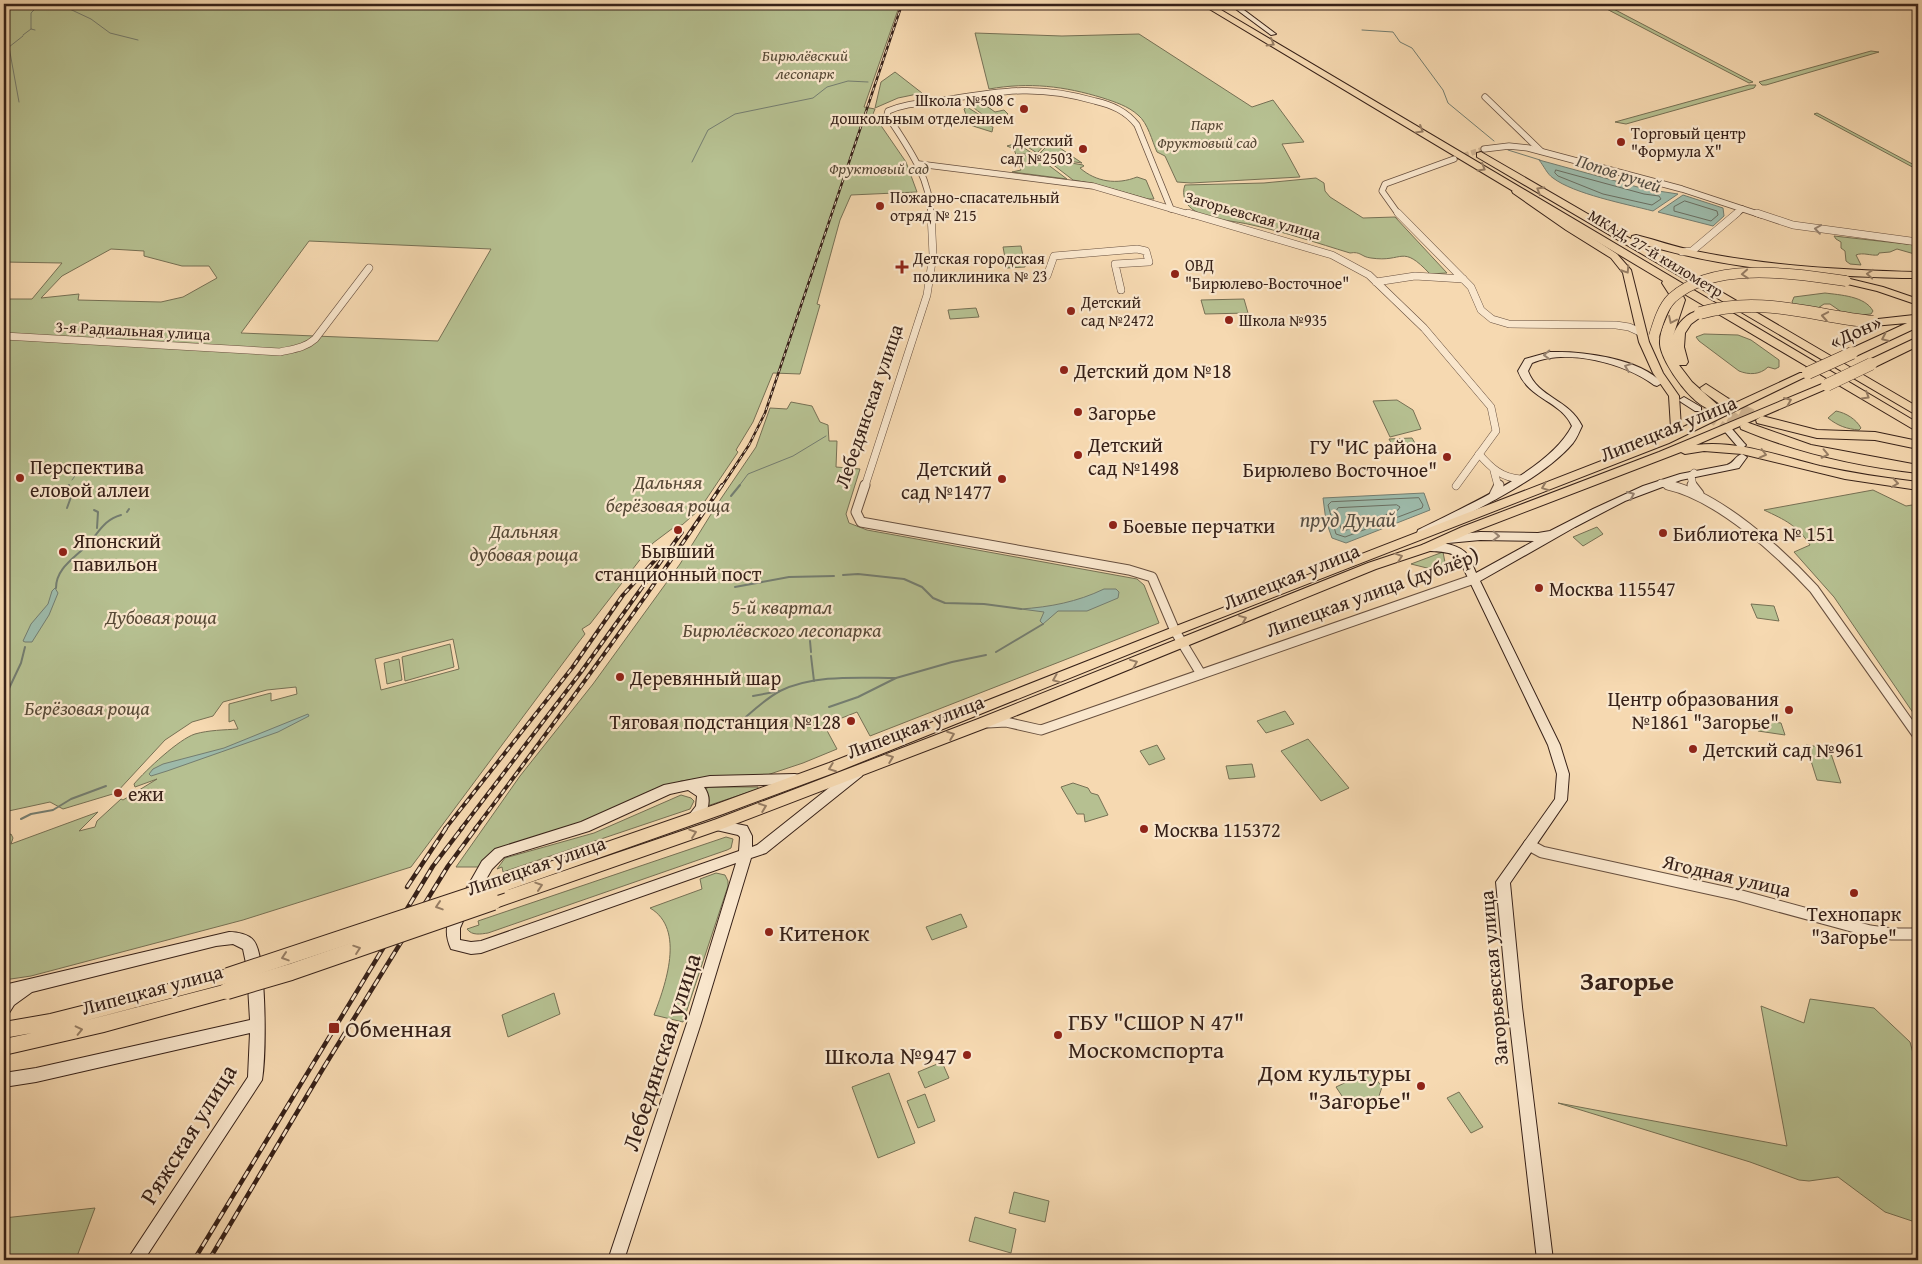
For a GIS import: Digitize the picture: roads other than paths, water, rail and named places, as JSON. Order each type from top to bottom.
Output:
[{"type":"highway","name":"МКАД, 27-й километр","points":[[1205,4],[1378,105],[1918,428]]},
{"type":"highway","points":[[1223,4],[1312,56]]},
{"type":"highway","points":[[1390,102],[1448,136]]},
{"type":"highway","name":"МКАД, 27-й километр","points":[[1472,150],[1918,411]]},
{"type":"highway","points":[[1582,214],[1626,235],[1679,252],[1746,264],[1861,274],[1918,275]]},
{"type":"highway","points":[[1634,258],[1670,285],[1678,296],[1679,303],[1667,333],[1667,349],[1671,361],[1682,378],[1719,405],[1684,365],[1678,350],[1677,338],[1680,328],[1689,319],[1700,313],[1730,306],[1762,306],[1873,322],[1902,322],[1918,318]]},
{"type":"highway","name":"«Дон»","points":[[1806,374],[1918,323]]},
{"type":"highway","name":"«Дон»","points":[[1824,386],[1914,344]]},
{"type":"highway","points":[[1762,420],[1791,429],[1817,434],[1875,436],[1918,444]]},
{"type":"highway","points":[[1746,426],[1777,440],[1814,452],[1918,469]]},
{"type":"main road","points":[[1502,180],[1537,207],[1607,251],[1622,264],[1632,279],[1640,332],[1655,368],[1679,398]]},
{"type":"main road","points":[[1665,440],[1676,430],[1679,398],[1659,363],[1654,336],[1661,314],[1674,296],[1691,286],[1707,280],[1736,274],[1764,273],[1846,281],[1885,290],[1918,302]]},
{"type":"main road","name":"Липецкая улица","points":[[4,1048],[228,984],[502,884],[692,819],[806,777],[1665,440],[1806,374]]},
{"type":"main road","name":"Липецкая улица","points":[[4,1030],[291,972],[717,825],[982,723],[1372,566],[1426,548],[1663,455],[1824,386]]},
{"type":"main road","points":[[1663,455],[1700,448],[1738,449],[1836,474],[1918,486]]},
{"type":"street","points":[[1232,4],[1273,34]]},
{"type":"street","name":"Загорьевская улица","points":[[888,111],[1026,88],[1066,92],[1111,106],[1128,114],[1137,125],[1171,209],[1332,255],[1361,269],[1424,328],[1494,412],[1496,431],[1456,486]]},
{"type":"street","points":[[1485,97],[1541,151]]},
{"type":"street","name":"Лебедянская улица","points":[[888,111],[887,116],[919,164],[928,189],[933,216],[933,250],[930,284],[856,512],[861,522],[1148,575],[1155,580],[1175,631]]},
{"type":"street","points":[[1486,148],[1509,146],[1541,151],[1682,188],[1793,226],[1918,242]]},
{"type":"street","points":[[1454,159],[1392,180],[1385,184],[1382,191],[1398,214],[1474,290],[1484,313],[1502,323],[1616,325],[1629,327],[1640,332]]},
{"type":"street","points":[[919,164],[1093,186],[1171,209]]},
{"type":"street","points":[[1679,252],[1692,251],[1742,209]]},
{"type":"street","points":[[1047,276],[1054,256],[1137,249],[1146,252],[1149,262],[1115,264],[1122,290]]},
{"type":"street","name":"3-я Радиальная улица","points":[[4,336],[280,352],[296,349],[311,343],[368,268]]},
{"type":"street","points":[[1376,282],[1415,276],[1463,278]]},
{"type":"street","points":[[1616,325],[1630,320],[1636,312]]},
{"type":"street","points":[[1409,540],[1521,479],[1540,466],[1573,437],[1577,426],[1576,421],[1527,381],[1523,370],[1528,361],[1546,355],[1608,361],[1631,368],[1657,383]]},
{"type":"street","points":[[1679,398],[1698,409]]},
{"type":"street","points":[[1729,430],[1741,445]]},
{"type":"street","points":[[1479,454],[1494,471],[1499,484],[1494,495]]},
{"type":"street","name":"Липецкая улица (дублёр)","points":[[982,723],[1006,722],[1041,730],[1386,611],[1474,579],[1618,501],[1660,483],[1735,466],[1742,457]]},
{"type":"street","points":[[1494,471],[1508,478],[1521,479]]},
{"type":"street","points":[[1694,474],[1690,476],[1691,483],[1707,501]]},
{"type":"street","points":[[1660,483],[1677,485],[1707,501],[1774,549],[1795,568],[1814,589],[1918,736]]},
{"type":"street","points":[[1448,539],[1480,536],[1538,537],[1566,528]]},
{"type":"street","name":"Загорьевская улица","points":[[1426,548],[1444,547],[1462,555],[1554,745],[1563,774],[1561,800],[1516,861],[1503,882],[1515,1007],[1545,1260]]},
{"type":"street","points":[[1213,617],[1209,620],[1210,624],[1216,628],[1222,628]]},
{"type":"street","points":[[1175,631],[1181,644],[1201,674]]},
{"type":"street","points":[[806,777],[785,780],[710,781],[668,789],[584,827],[500,853],[487,865],[456,920],[452,929],[452,937],[456,945],[471,948],[481,947],[696,870],[745,856],[761,849],[861,770]]},
{"type":"street","points":[[685,785],[700,791],[703,797],[700,811],[692,819]]},
{"type":"street","points":[[717,825],[742,830],[746,836],[745,856]]},
{"type":"street","name":"Ягодная улица","points":[[1529,845],[1542,852],[1747,898],[1870,931],[1892,934],[1918,934]]},
{"type":"street","name":"Лебедянская улица","points":[[616,1260],[692,1030],[745,856]]},
{"type":"street","name":"Ряжская улица","points":[[30,987],[207,942],[234,938],[242,940],[252,949],[258,1068],[254,1080],[135,1260]]},
{"type":"street","points":[[4,992],[9,989],[30,987]]},
{"type":"street","points":[[4,1008],[9,1000],[30,987]]},
{"type":"street","points":[[4,1020],[8,1022],[50,1022]]},
{"type":"street","points":[[4,1080],[36,1075],[257,1025]]},
{"type":"water","points":[[1539,160],[1645,189],[1678,194],[1653,211],[1587,194],[1562,184],[1547,172]]},
{"type":"water","points":[[1683,195],[1723,208],[1724,216],[1713,226],[1658,212]]},
{"type":"water","name":"пруд Дунай","points":[[1424,493],[1430,510],[1346,543],[1332,538],[1326,521],[1323,498]]},
{"type":"water","points":[[55,588],[58,593],[49,615],[32,642],[23,641],[31,624],[48,604],[52,591]]},
{"type":"water","points":[[1104,589],[1116,589],[1119,592],[1118,598],[1087,611],[1058,611],[1043,624],[1040,621],[1044,612],[1021,609],[1063,603]]},
{"type":"water","points":[[308,714],[309,716],[278,732],[167,771],[151,776],[149,774],[153,769],[163,764],[224,748]]},
{"type":"waterway","points":[[4,5],[37,8],[59,4]]},
{"type":"waterway","points":[[59,4],[91,19],[110,33],[138,40]]},
{"type":"waterway","points":[[31,29],[31,13],[36,8]]},
{"type":"waterway","points":[[23,35],[31,29]]},
{"type":"waterway","points":[[31,29],[35,30]]},
{"type":"waterway","name":"Попов ручей","points":[[1362,30],[1393,32],[1400,42],[1412,48],[1443,90],[1448,103],[1494,141]]},
{"type":"waterway","points":[[19,102],[9,47],[23,36]]},
{"type":"waterway","name":"Попов ручей","points":[[692,162],[708,130],[735,114],[813,98],[827,87],[848,81],[868,82]]},
{"type":"waterway","name":"Попов ручей","points":[[1508,150],[1540,160]]},
{"type":"waterway","points":[[739,486],[748,474],[793,456],[826,436]]},
{"type":"waterway","points":[[72,480],[77,473],[79,462]]},
{"type":"waterway","points":[[67,508],[71,497],[69,485]]},
{"type":"waterway","points":[[731,496],[740,485]]},
{"type":"waterway","points":[[94,510],[98,512],[97,528]]},
{"type":"waterway","points":[[56,588],[59,575],[67,564],[105,524],[121,515]]},
{"type":"waterway","points":[[843,575],[858,574],[904,579],[922,587],[933,598],[945,603],[984,604],[1021,609]]},
{"type":"waterway","points":[[735,587],[789,577],[834,576]]},
{"type":"waterway","points":[[996,652],[1043,624]]},
{"type":"waterway","points":[[810,641],[811,652]]},
{"type":"waterway","points":[[4,699],[21,663],[25,647]]},
{"type":"waterway","points":[[896,678],[952,662],[986,655]]},
{"type":"waterway","points":[[811,656],[814,681]]},
{"type":"waterway","points":[[814,681],[837,678],[896,678]]},
{"type":"waterway","points":[[829,707],[858,697],[896,678]]},
{"type":"waterway","points":[[780,691],[814,681]]},
{"type":"waterway","points":[[734,727],[780,691]]},
{"type":"waterway","points":[[753,696],[780,691]]},
{"type":"waterway","points":[[21,819],[31,814],[53,810],[71,799],[106,786]]},
{"type":"tunnel","points":[[1456,158],[1484,149]]},
{"type":"tunnel","points":[[1725,402],[1762,420]]},
{"type":"tunnel","points":[[1714,407],[1746,426]]},
{"type":"tunnel","points":[[1698,409],[1729,431]]},
{"type":"railway","points":[[722,486],[749,445],[765,413],[902,4]]},
{"type":"railway","points":[[475,829],[601,658],[722,485]]},
{"type":"railway","points":[[461,829],[581,672],[682,532]]},
{"type":"railway","points":[[445,829],[572,668],[623,595],[658,557]]},
{"type":"railway","points":[[407,887],[446,828]]},
{"type":"railway","points":[[194,1260],[433,866],[462,828]]},
{"type":"railway","points":[[209,1260],[324,1067],[448,866],[476,828]]},
{"type":"place","name":"Школа №508 с дошкольным отделением","points":[[1024,109]]},
{"type":"place","name":"Торговый центр \"Формула X\"","points":[[1621,142]]},
{"type":"place","name":"Детский сад №2503","points":[[1083,149]]},
{"type":"place","name":"Пожарно-спасательный отряд № 215","points":[[880,206]]},
{"type":"place","name":"Детская городская поликлиника № 23","points":[[902,267]]},
{"type":"place","name":"ОВД \"Бирюлево-Восточное\"","points":[[1175,274]]},
{"type":"place","name":"Детский сад №2472","points":[[1071,311]]},
{"type":"place","name":"Школа №935","points":[[1229,320]]},
{"type":"place","name":"Детский дом №18","points":[[1064,370]]},
{"type":"place","name":"Загорье","points":[[1078,412]]},
{"type":"place","name":"Детский сад №1498","points":[[1078,455]]},
{"type":"place","name":"ГУ \"ИС района Бирюлево Восточное\"","points":[[1447,457]]},
{"type":"place","name":"Перспектива еловой аллеи","points":[[20,478]]},
{"type":"place","name":"Детский сад №1477","points":[[1002,479]]},
{"type":"place","name":"Боевые перчатки","points":[[1113,525]]},
{"type":"place","name":"Бывший станционный пост","points":[[678,530]]},
{"type":"place","name":"Библиотека № 151","points":[[1663,533]]},
{"type":"place","name":"Японcкий павильон","points":[[63,552]]},
{"type":"place","name":"Москва 115547","points":[[1539,588]]},
{"type":"place","name":"Деревянный шар","points":[[620,677]]},
{"type":"place","name":"Центр образования №1861 \"Загорье\"","points":[[1789,710]]},
{"type":"place","name":"Тяговая подстанция №128","points":[[851,721]]},
{"type":"place","name":"Детский сад №961","points":[[1693,749]]},
{"type":"place","name":"ежи","points":[[118,793]]},
{"type":"place","name":"Москва 115372","points":[[1144,829]]},
{"type":"place","name":"Технопарк \"Загорье\"","points":[[1854,893]]},
{"type":"place","name":"Китенок","points":[[769,932]]},
{"type":"place","name":"Обменная","points":[[334,1028]]},
{"type":"place","name":"ГБУ \"СШОР N 47\" Москомспорта","points":[[1058,1035]]},
{"type":"place","name":"Школа №947","points":[[967,1055]]},
{"type":"place","name":"Дом культуры \"Загорье\"","points":[[1421,1086]]},
{"type":"district","name":"Загорье","points":[[1627,980]]},
{"type":"park label","name":"Бирюлёвский лесопарк","points":[[805,64]]},
{"type":"park label","name":"Парк Фруктовый сад","points":[[1207,133]]},
{"type":"park label","name":"Фруктовый сад","points":[[879,168]]},
{"type":"park label","name":"Дальняя берёзовая роща","points":[[668,492]]},
{"type":"park label","name":"Дальняя дубовая роща","points":[[524,542]]},
{"type":"park label","name":"Дубовая роща","points":[[161,616]]},
{"type":"park label","name":"5-й квартал Бирюлёвского лесопарка","points":[[782,618]]},
{"type":"park label","name":"Берёзовая роща","points":[[87,707]]}]
